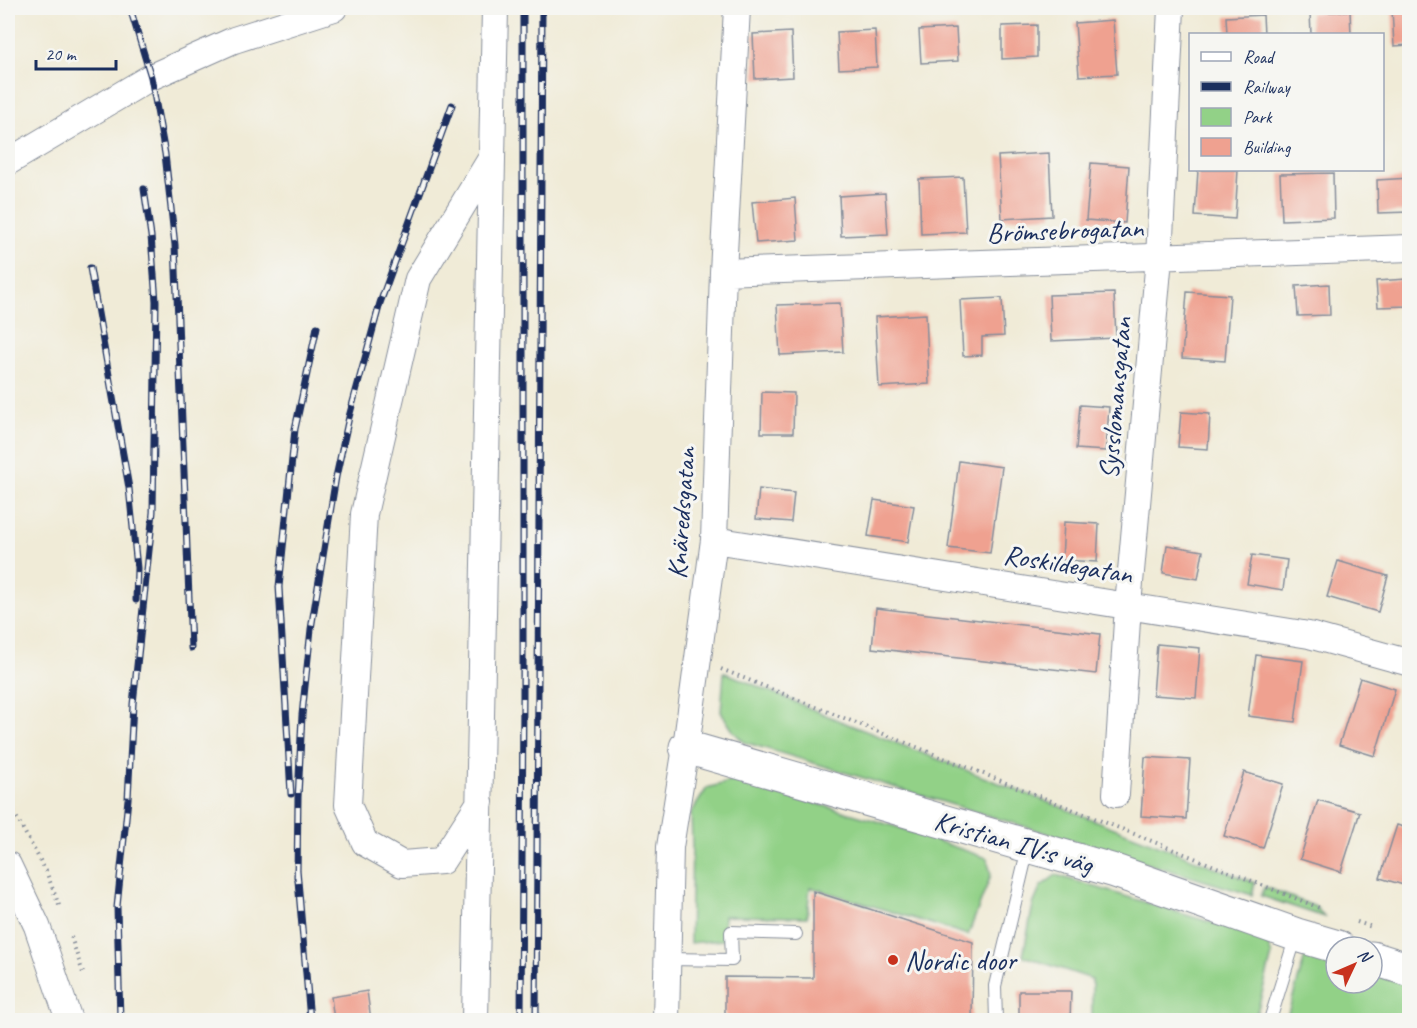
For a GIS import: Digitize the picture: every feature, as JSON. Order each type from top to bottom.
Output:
[{"type":"street","points":[[8,162],[151,77],[234,40],[334,8]]},
{"type":"street","points":[[475,1020],[495,8]]},
{"type":"street","name":"Knäredsgatan","points":[[666,1020],[670,847],[714,540],[723,272],[737,8]]},
{"type":"street","name":"Sysslomansgatan","points":[[1116,794],[1128,605],[1159,258],[1171,8]]},
{"type":"street","points":[[480,801],[442,861],[402,864],[365,843],[348,806],[364,514],[418,279],[492,156]]},
{"type":"street","name":"Brömsebrogatan","points":[[723,272],[1410,249]]},
{"type":"street","name":"Roskildegatan","points":[[714,540],[1309,635],[1410,663]]},
{"type":"street","name":"Kristian IV:s väg","points":[[686,747],[1115,871],[1297,935],[1343,933]]},
{"type":"street","points":[[8,865],[38,926],[69,1020]]},
{"type":"street","points":[[1384,949],[1410,970]]},
{"type":"lane","points":[[996,1020],[995,986],[1029,846]]},
{"type":"lane","points":[[668,959],[732,960],[731,932],[796,934]]},
{"type":"lane","points":[[1270,1020],[1297,935]]},
{"type":"path","points":[[698,660],[1328,912]]},
{"type":"green space","points":[[724,672],[840,721],[1255,883],[1252,895],[744,742],[733,731],[721,712]]},
{"type":"green space","points":[[736,780],[897,827],[987,858],[991,875],[968,935],[810,887],[807,917],[724,916],[723,940],[690,943],[691,813],[707,788]]},
{"type":"green space","points":[[1056,875],[1252,935],[1267,943],[1272,955],[1255,1020],[1092,1020],[1092,979],[1023,956],[1033,905],[1041,886]]},
{"type":"green space","points":[[1265,887],[1316,907],[1324,917],[1261,896]]},
{"type":"green space","points":[[1305,957],[1324,961],[1324,995],[1384,995],[1384,978],[1409,985],[1409,1020],[1286,1020]]},
{"type":"building","points":[[1392,9],[1410,9],[1410,45],[1394,46]]},
{"type":"building","points":[[1350,11],[1351,33],[1311,33],[1310,13]]},
{"type":"building","points":[[1263,15],[1264,33],[1227,33],[1226,17]]},
{"type":"building","points":[[1113,20],[1117,74],[1079,76],[1075,23]]},
{"type":"building","points":[[1037,25],[1037,57],[1002,59],[1002,26]]},
{"type":"building","points":[[956,28],[958,61],[921,63],[919,30]]},
{"type":"building","points":[[875,30],[877,67],[839,69],[837,32]]},
{"type":"building","points":[[791,32],[793,77],[755,79],[753,34]]},
{"type":"building","points":[[1049,153],[1052,216],[1002,219],[998,156]]},
{"type":"building","points":[[1091,163],[1129,166],[1125,223],[1086,220]]},
{"type":"building","points":[[1198,171],[1238,171],[1235,219],[1195,216]]},
{"type":"building","points":[[1333,173],[1334,218],[1282,220],[1280,174]]},
{"type":"building","points":[[963,177],[966,232],[921,234],[919,179]]},
{"type":"building","points":[[1410,178],[1410,212],[1378,213],[1377,180]]},
{"type":"building","points":[[885,193],[888,234],[841,236],[839,196]]},
{"type":"building","points":[[795,198],[798,240],[756,243],[752,202]]},
{"type":"building","points":[[1407,279],[1408,306],[1378,307],[1376,281]]},
{"type":"building","points":[[1329,284],[1330,315],[1298,316],[1296,286]]},
{"type":"building","points":[[1187,292],[1230,295],[1225,361],[1182,358]]},
{"type":"building","points":[[1114,293],[1116,338],[1051,341],[1049,295]]},
{"type":"building","points":[[1002,298],[1004,336],[982,337],[982,355],[963,356],[960,300]]},
{"type":"building","points":[[840,303],[843,352],[780,355],[777,305]]},
{"type":"building","points":[[926,314],[929,384],[879,387],[875,317]]},
{"type":"building","points":[[762,392],[794,393],[793,433],[761,433]]},
{"type":"building","points":[[1080,405],[1109,407],[1106,451],[1076,449]]},
{"type":"building","points":[[1181,412],[1210,414],[1208,449],[1178,447]]},
{"type":"building","points":[[959,461],[1002,467],[990,553],[948,548]]},
{"type":"building","points":[[759,489],[794,493],[791,522],[756,519]]},
{"type":"building","points":[[874,500],[914,506],[908,542],[868,536]]},
{"type":"building","points":[[1064,522],[1099,524],[1097,562],[1062,560]]},
{"type":"building","points":[[1167,545],[1203,551],[1198,579],[1163,573]]},
{"type":"building","points":[[1252,555],[1287,560],[1283,590],[1247,584]]},
{"type":"building","points":[[1338,561],[1388,576],[1378,612],[1327,597]]},
{"type":"building","points":[[876,608],[1100,634],[1096,674],[872,648]]},
{"type":"building","points":[[1157,644],[1200,648],[1196,698],[1153,695]]},
{"type":"building","points":[[1256,655],[1303,661],[1295,722],[1248,716]]},
{"type":"building","points":[[1360,678],[1395,689],[1375,756],[1339,745]]},
{"type":"building","points":[[1145,757],[1190,760],[1186,819],[1141,816]]},
{"type":"building","points":[[1244,772],[1283,784],[1263,848],[1224,836]]},
{"type":"building","points":[[1318,800],[1360,812],[1341,872],[1300,859]]},
{"type":"building","points":[[1397,825],[1410,829],[1410,887],[1380,878]]},
{"type":"building","name":"Nordic door","points":[[813,891],[973,942],[972,1020],[725,1020],[725,977],[813,978]]},
{"type":"building","points":[[367,991],[371,1020],[334,1020],[331,997]]},
{"type":"building","points":[[1019,991],[1071,991],[1070,1020],[1019,1020]]},
{"type":"railway","points":[[130,8],[151,77],[165,154],[175,245],[191,648]]},
{"type":"railway","points":[[521,1020],[523,8]]},
{"type":"railway","points":[[536,1020],[542,8]]},
{"type":"railway","points":[[297,877],[302,715],[311,629],[336,477],[349,417],[380,303],[452,105]]},
{"type":"railway","points":[[120,1020],[117,907],[128,799],[133,704],[153,512],[156,301],[151,236],[144,189]]},
{"type":"railway","points":[[90,268],[129,488],[137,568],[136,600]]},
{"type":"railway","points":[[291,794],[279,587],[295,429],[317,327]]},
{"type":"railway","points":[[297,869],[310,1020]]},
{"type":"place","name":"Nordic door","points":[[893,960]]}]
